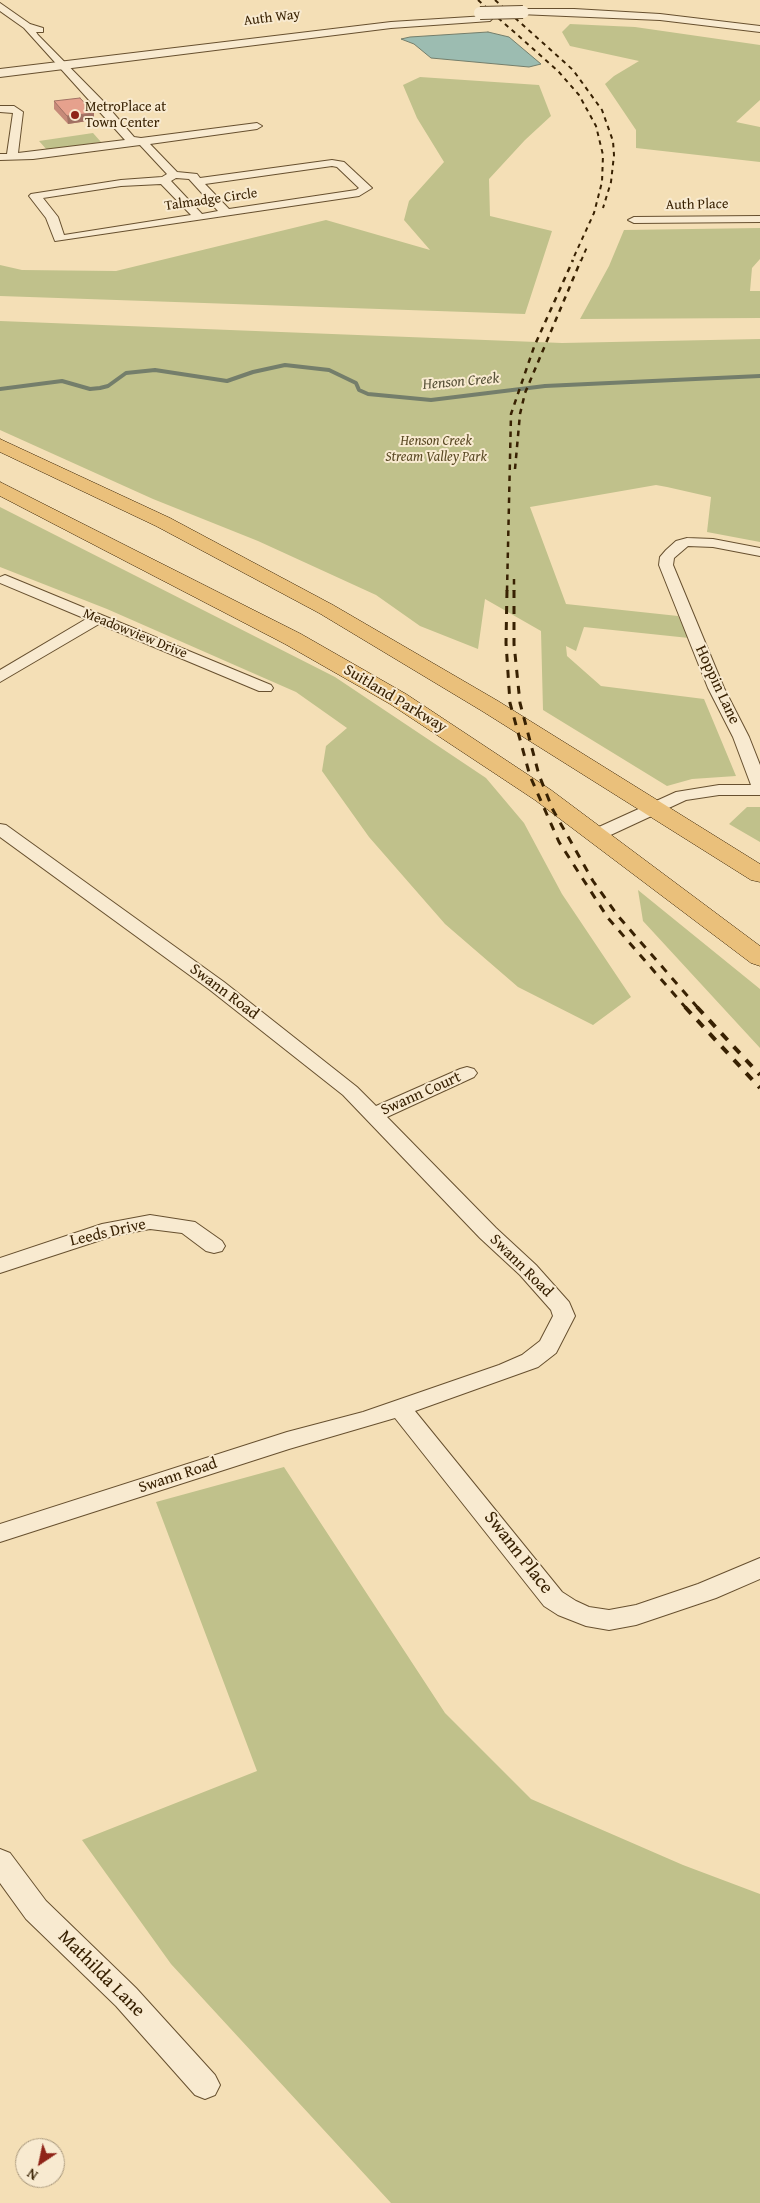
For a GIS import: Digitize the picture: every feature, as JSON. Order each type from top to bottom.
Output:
[{"type":"highway","points":[[0,445],[163,522],[326,609],[470,693],[760,875]]},
{"type":"highway","name":"Suitland Parkway","points":[[0,488],[344,668],[485,755],[596,834],[760,958]]},
{"type":"street","points":[[0,6],[27,26],[65,64],[122,113],[107,113]]},
{"type":"street","name":"Auth Way","points":[[526,15],[630,20],[760,36]]},
{"type":"street","name":"Auth Way","points":[[65,64],[382,20],[526,15],[645,15],[760,29]]},
{"type":"street","points":[[27,26],[36,27],[42,32],[65,64],[130,139],[143,142],[170,181],[198,216]]},
{"type":"street","points":[[0,66],[65,64]]},
{"type":"street","points":[[0,73],[65,64]]},
{"type":"street","points":[[0,109],[10,108],[18,112],[12,157]]},
{"type":"street","points":[[0,157],[33,156],[257,126]]},
{"type":"street","points":[[140,131],[146,137],[143,142]]},
{"type":"street","name":"Talmadge Circle","points":[[170,181],[120,183],[35,196],[52,217],[59,239],[198,216],[359,193],[366,188],[340,164],[332,163],[198,183]]},
{"type":"street","points":[[170,181],[193,176],[226,212]]},
{"type":"street","name":"Auth Place","points":[[634,220],[760,219]]},
{"type":"street","name":"Hoppin Lane","points":[[760,552],[697,541],[681,544],[667,557],[666,565],[716,688],[741,737],[760,788]]},
{"type":"street","name":"Meadowview Drive","points":[[5,580],[265,688]]},
{"type":"street","points":[[0,678],[97,619]]},
{"type":"street","points":[[596,834],[693,793],[760,788]]},
{"type":"street","name":"Swann Road","points":[[0,829],[216,986],[350,1091],[488,1232],[528,1270],[561,1306],[564,1316],[548,1347],[530,1362],[399,1407],[0,1534]]},
{"type":"street","name":"Swann Court","points":[[374,1115],[467,1073]]},
{"type":"street","name":"Leeds Drive","points":[[0,1266],[110,1229],[150,1222],[188,1228],[214,1246]]},
{"type":"street","name":"Swann Place","points":[[399,1407],[553,1598],[567,1608],[586,1616],[608,1620],[636,1616],[707,1591],[760,1568]]},
{"type":"street","name":"Mathilda Lane","points":[[0,1862],[36,1910],[126,1997],[205,2085]]},
{"type":"green space","points":[[570,24],[635,27],[760,45],[760,100],[736,122],[760,127],[760,162],[636,148],[636,130],[605,84],[614,76],[639,61],[570,46],[562,32]]},
{"type":"green space","points":[[420,77],[539,85],[551,116],[525,140],[489,179],[490,216],[552,231],[525,314],[0,296],[0,265],[22,270],[116,271],[326,220],[430,250],[404,220],[409,201],[444,162],[417,118],[403,85]]},
{"type":"green space","points":[[93,133],[101,142],[47,150],[39,141]]},
{"type":"green space","points":[[760,228],[760,259],[752,268],[750,291],[760,291],[760,318],[580,319],[609,266],[624,230]]},
{"type":"green space","name":"Henson Creek Stream Valley Park","points":[[0,321],[562,343],[760,339],[760,542],[707,532],[711,497],[656,485],[530,507],[566,604],[678,616],[689,638],[584,627],[576,651],[566,646],[567,656],[601,686],[704,699],[736,776],[692,779],[667,786],[543,710],[541,631],[485,599],[478,649],[420,626],[376,595],[258,541],[153,499],[0,430]]},
{"type":"green space","points":[[0,507],[335,677],[486,778],[524,823],[562,894],[631,997],[593,1025],[518,987],[445,924],[369,837],[322,771],[326,746],[347,728],[296,692],[107,609],[0,567]]},
{"type":"green space","points":[[747,807],[760,807],[760,842],[729,824]]},
{"type":"green space","points":[[638,890],[760,989],[760,1048],[643,921]]},
{"type":"green space","points":[[284,1467],[445,1713],[531,1799],[683,1865],[760,1894],[760,2203],[391,2203],[171,1964],[82,1840],[257,1771],[156,1502]]},
{"type":"water","points":[[488,32],[509,37],[541,64],[529,67],[431,58],[414,44],[401,39],[410,37]]},
{"type":"building","points":[[80,98],[94,113],[67,116],[54,101]]},
{"type":"waterway","name":"Henson Creek","points":[[0,389],[62,381],[90,389],[100,388],[108,386],[126,373],[155,370],[227,381],[253,372],[285,365],[329,370],[356,383],[359,390],[368,394],[431,400],[545,386],[760,376]]},
{"type":"railway","points":[[478,0],[558,71],[579,95],[596,126],[603,155],[602,182],[594,213],[572,261]]},
{"type":"railway","points":[[495,0],[573,70],[602,110],[613,141],[614,155],[611,182],[603,208]]},
{"type":"railway","points":[[581,261],[587,247]]},
{"type":"railway","points":[[507,591],[511,414],[534,347],[573,260]]},
{"type":"railway","points":[[515,469],[520,414],[525,393],[581,260]]},
{"type":"railway","points":[[514,579],[514,644],[520,703],[539,775],[553,810],[593,881],[618,916],[698,1008]]},
{"type":"railway","points":[[507,590],[506,643],[510,703],[530,776],[559,842],[608,918],[686,1008]]},
{"type":"railway","points":[[685,1007],[760,1088]]},
{"type":"railway","points":[[697,1007],[760,1075]]},
{"type":"place","name":"MetroPlace at Town Center","points":[[75,115]]}]
